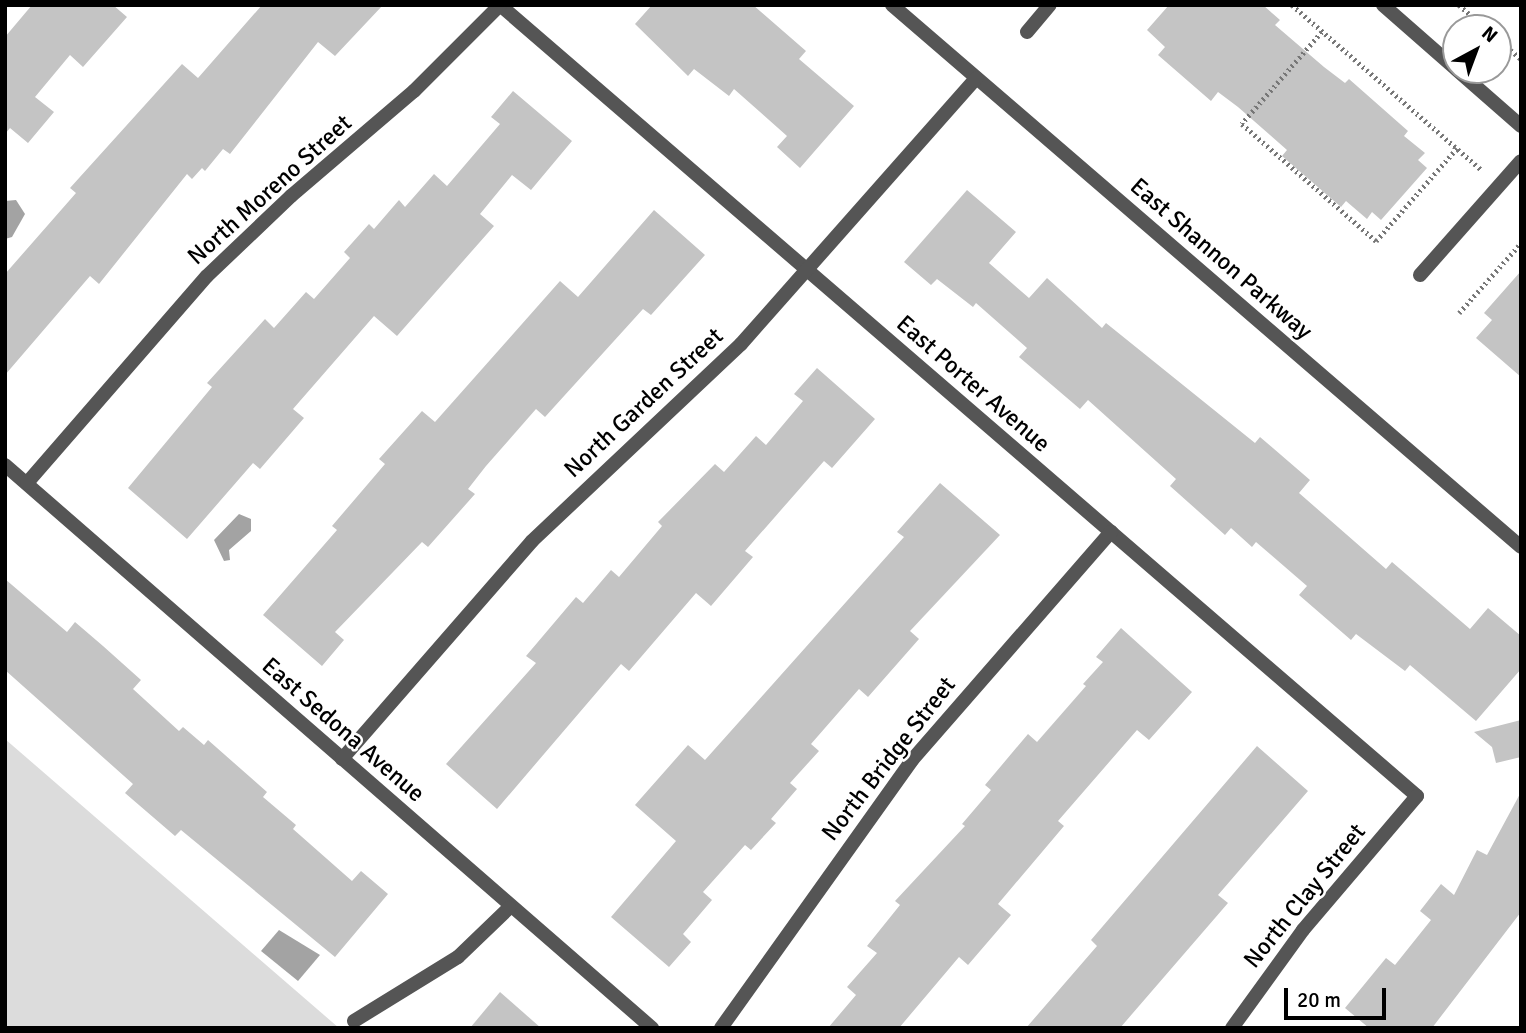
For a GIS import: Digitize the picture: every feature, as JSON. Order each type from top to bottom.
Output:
[{"type":"street","name":"East Porter Avenue","points":[[500,5],[1417,796]]},
{"type":"street","name":"North Moreno Street","points":[[27,483],[217,267],[406,98],[500,5]]},
{"type":"street","name":"East Shannon Parkway","points":[[892,5],[1521,547]]},
{"type":"street","points":[[1027,32],[1050,5]]},
{"type":"street","points":[[1382,5],[1442,58]]},
{"type":"street","name":"North Garden Street","points":[[342,759],[532,541],[682,401],[808,272],[976,78]]},
{"type":"street","points":[[1472,84],[1521,126]]},
{"type":"street","points":[[1420,275],[1521,161]]},
{"type":"street","name":"East Sedona Avenue","points":[[5,465],[509,908],[652,1028]]},
{"type":"street","name":"North Bridge Street","points":[[720,1028],[912,760],[1111,532]]},
{"type":"street","name":"North Clay Street","points":[[1232,1028],[1303,930],[1417,796]]},
{"type":"street","points":[[354,1021],[458,957],[509,908]]},
{"type":"path","points":[[1292,5],[1500,185]]},
{"type":"path","points":[[1322,32],[1242,124],[1376,241],[1457,148]]},
{"type":"path","points":[[1459,313],[1521,243]]},
{"type":"shaded area","points":[[16,200],[25,214],[12,237],[5,239],[5,201]]},
{"type":"shaded area","points":[[239,514],[251,519],[251,531],[229,550],[230,560],[224,561],[214,540]]},
{"type":"shaded area","points":[[5,739],[339,1028],[5,1028]]},
{"type":"shaded area","points":[[279,930],[320,955],[298,981],[261,951]]},
{"type":"building","points":[[32,5],[113,5],[127,17],[83,67],[70,55],[35,97],[54,112],[28,143],[10,128],[5,134],[5,37]]},
{"type":"building","points":[[262,5],[383,5],[335,56],[318,42],[230,154],[223,149],[205,171],[202,168],[192,179],[187,174],[99,284],[90,276],[5,375],[5,274],[76,193],[70,188],[182,64],[198,78]]},
{"type":"building","points":[[652,5],[753,5],[806,51],[799,59],[854,106],[800,168],[777,147],[787,136],[734,89],[729,96],[694,69],[688,76],[635,24]]},
{"type":"building","points":[[1169,5],[1263,5],[1280,20],[1275,25],[1345,83],[1349,79],[1408,131],[1404,136],[1425,153],[1418,160],[1427,168],[1381,220],[1372,212],[1367,219],[1346,201],[1341,207],[1282,156],[1287,150],[1238,107],[1218,92],[1211,101],[1158,55],[1165,47],[1147,30]]},
{"type":"building","points":[[513,91],[572,141],[531,190],[512,175],[480,214],[494,226],[397,336],[374,316],[293,409],[304,418],[260,469],[253,463],[187,539],[128,488],[212,387],[207,383],[265,319],[274,328],[306,292],[314,299],[350,258],[344,252],[369,224],[374,229],[399,200],[405,207],[434,174],[447,186],[500,124],[491,117]]},
{"type":"building","points":[[967,190],[1016,232],[989,263],[1029,298],[1047,278],[1102,328],[1106,323],[1255,443],[1260,437],[1310,480],[1299,493],[1386,569],[1392,562],[1470,629],[1488,608],[1521,636],[1521,669],[1476,721],[1410,665],[1405,671],[1356,634],[1351,640],[1299,595],[1307,586],[1256,542],[1252,547],[1231,528],[1225,535],[1170,486],[1176,479],[1088,400],[1080,409],[1019,357],[1027,348],[976,303],[973,307],[937,279],[931,285],[904,262]]},
{"type":"building","points":[[654,210],[705,255],[651,315],[643,309],[545,417],[536,409],[468,489],[475,494],[428,547],[422,542],[335,632],[344,640],[322,666],[263,615],[337,530],[332,526],[385,464],[379,459],[422,411],[435,422],[560,281],[578,297]]},
{"type":"building","points":[[1521,271],[1521,377],[1476,338],[1492,320],[1484,313]]},
{"type":"building","points":[[817,368],[875,419],[832,468],[824,461],[745,551],[753,557],[711,606],[696,593],[629,671],[621,664],[497,809],[446,764],[536,663],[526,656],[576,597],[583,603],[611,570],[619,577],[662,526],[658,522],[715,464],[724,472],[756,436],[766,445],[803,401],[794,394]]},
{"type":"building","points":[[940,483],[1000,535],[910,631],[919,639],[868,697],[859,689],[811,744],[819,751],[790,783],[797,789],[771,819],[776,823],[751,850],[745,845],[703,892],[712,900],[683,934],[691,942],[669,967],[611,917],[676,841],[635,805],[688,745],[705,760],[904,537],[897,532]]},
{"type":"building","points":[[5,579],[67,632],[75,622],[103,646],[141,680],[133,689],[179,731],[183,727],[204,745],[208,740],[267,792],[263,797],[296,825],[293,829],[352,881],[361,871],[388,894],[335,957],[181,830],[175,836],[125,793],[133,784],[5,670]]},
{"type":"building","points":[[1121,628],[1192,692],[1149,740],[1137,730],[1058,821],[1064,826],[998,904],[1011,915],[968,965],[959,957],[899,1028],[828,1028],[856,995],[847,987],[877,953],[867,946],[900,905],[895,901],[965,826],[962,824],[991,790],[985,785],[1028,734],[1037,742],[1086,686],[1083,684],[1103,662],[1096,657]]},
{"type":"building","points":[[1521,720],[1521,757],[1496,763],[1492,747],[1474,732]]},
{"type":"building","points":[[1257,746],[1308,791],[1218,895],[1228,903],[1120,1028],[1026,1028],[1097,946],[1091,940]]},
{"type":"building","points":[[1521,792],[1521,912],[1432,1028],[1369,1028],[1345,1008],[1386,958],[1395,965],[1431,920],[1420,911],[1441,884],[1454,895],[1477,850],[1487,855]]},
{"type":"building","points":[[500,992],[541,1028],[470,1028]]}]
